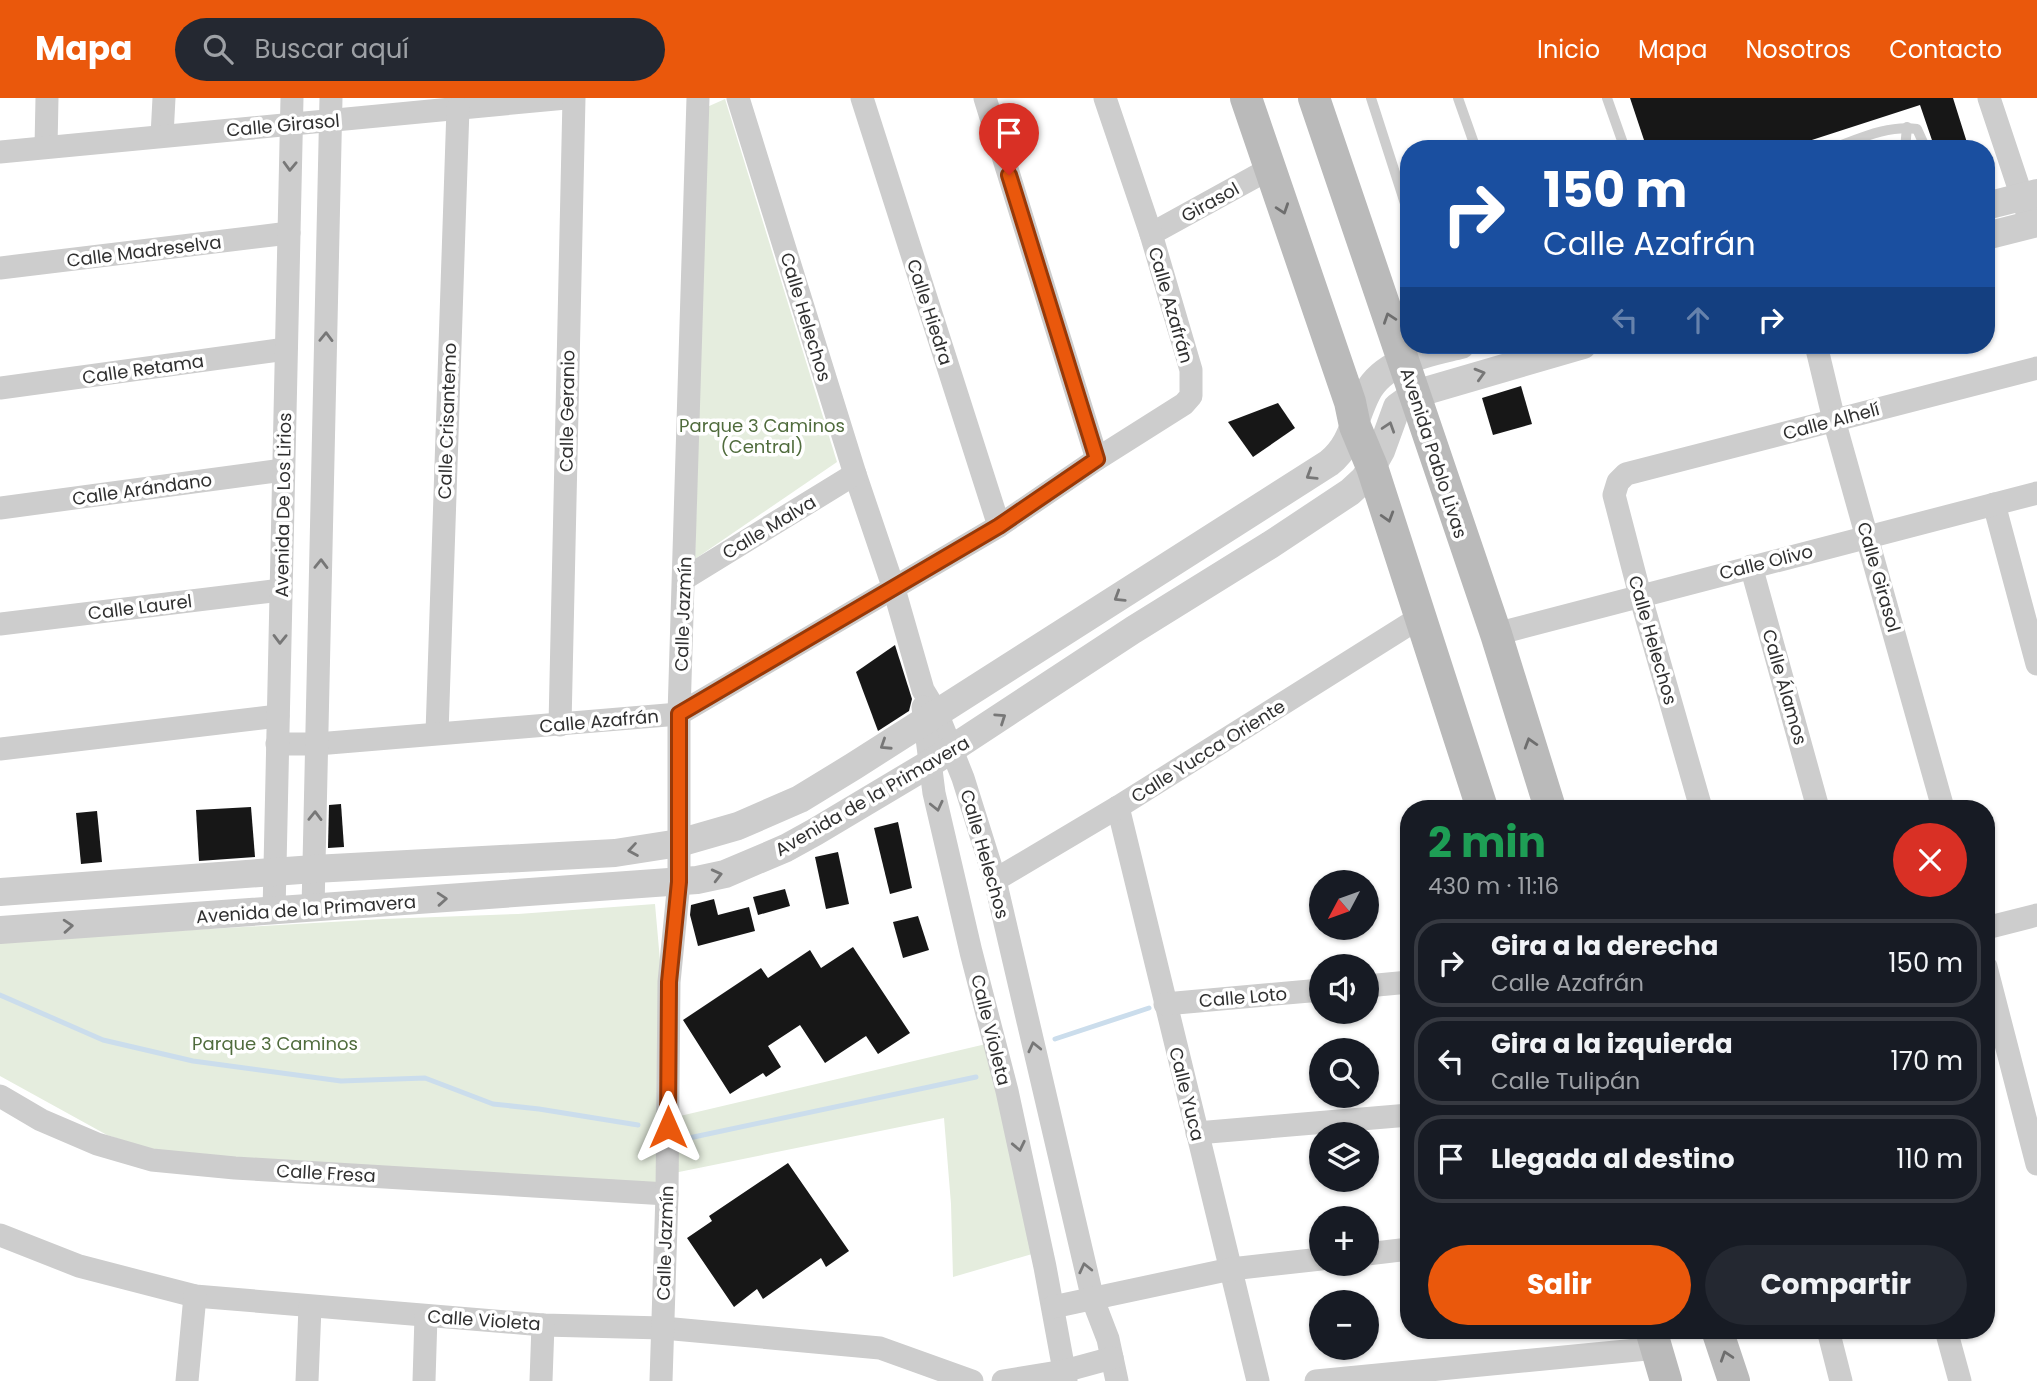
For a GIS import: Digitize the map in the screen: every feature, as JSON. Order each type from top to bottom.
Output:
[{"type":"main road","points":[[1246,98],[1350,402],[1355,426],[1372,467],[1479,800]]},
{"type":"main road","name":"Avenida Pablo Livas","points":[[1314,98],[1400,350]]},
{"type":"main road","name":"Avenida Pablo Livas","points":[[1401,354],[1427,437],[1496,634],[1548,800]]},
{"type":"main road","points":[[1654,1339],[1666,1381]]},
{"type":"main road","points":[[1720,1339],[1734,1381]]},
{"type":"street","points":[[46,148],[47,98]]},
{"type":"street","points":[[162,136],[164,98]]},
{"type":"street","name":"Avenida De Los Lirios","points":[[274,912],[292,98]]},
{"type":"street","name":"Calle Girasol","points":[[0,152],[292,124],[331,109],[458,108],[566,98]]},
{"type":"street","name":"Calle Geranio","points":[[560,725],[574,98]]},
{"type":"street","name":"Calle Jazmín","points":[[661,1381],[667,1194],[669,982],[679,882],[679,714],[698,98]]},
{"type":"street","name":"Calle Helechos","points":[[738,98],[855,474],[894,590],[928,708]]},
{"type":"street","name":"Calle Hiedra","points":[[862,98],[999,526]]},
{"type":"street","points":[[985,98],[1097,459]]},
{"type":"street","name":"Calle Azafrán","points":[[277,744],[317,744],[679,714],[999,526],[1097,459],[1176,410],[1191,396],[1191,370],[1105,98]]},
{"type":"street","points":[[1989,98],[2029,195],[2034,223],[1995,234]]},
{"type":"street","name":"Calle Crisantemo","points":[[437,733],[458,108]]},
{"type":"street","points":[[313,909],[331,109]]},
{"type":"street","name":"Girasol","points":[[1150,234],[1269,169]]},
{"type":"street","points":[[1995,204],[2029,195]]},
{"type":"street","name":"Calle Madreselva","points":[[0,268],[289,233]]},
{"type":"street","name":"Calle Retama","points":[[0,388],[286,349]]},
{"type":"street","name":"Avenida de la Primavera","points":[[0,892],[314,869],[575,856],[679,844],[738,826],[800,799],[928,708],[1329,463],[1341,454],[1371,386],[1387,371],[1404,362],[1431,354]]},
{"type":"street","points":[[1415,394],[1552,354]]},
{"type":"street","name":"Calle Girasol","points":[[1818,354],[1941,800]]},
{"type":"street","name":"Calle Alhelí","points":[[1626,474],[2037,368]]},
{"type":"street","name":"Avenida de la Primavera","points":[[0,930],[679,882],[725,874],[786,848],[940,757],[1350,492],[1372,467],[1381,451],[1397,407],[1415,394]]},
{"type":"street","name":"Calle Arándano","points":[[0,508],[284,470]]},
{"type":"street","name":"Calle Malva","points":[[684,579],[855,474]]},
{"type":"street","name":"Calle Helechos","points":[[1626,474],[1618,482],[1614,495],[1699,800]]},
{"type":"street","name":"Calle Olivo","points":[[1496,634],[2037,493]]},
{"type":"street","points":[[1994,504],[2037,664]]},
{"type":"street","name":"Calle Álamos","points":[[1751,566],[1816,800]]},
{"type":"street","name":"Calle Laurel","points":[[0,624],[281,590]]},
{"type":"street","name":"Calle Yucca Oriente","points":[[995,880],[1118,807],[1419,618]]},
{"type":"street","name":"Calle Violeta","points":[[928,708],[940,757],[971,952],[1004,1078],[1065,1376]]},
{"type":"street","points":[[0,749],[278,716]]},
{"type":"street","name":"Calle Helechos","points":[[940,757],[963,778],[995,880],[1093,1300],[1108,1339],[1117,1381]]},
{"type":"street","name":"Calle Yuca","points":[[1118,807],[1258,1381]]},
{"type":"street","points":[[1995,926],[2037,915]]},
{"type":"street","points":[[1379,985],[1400,983]]},
{"type":"street","name":"Calle Loto","points":[[1166,1004],[1309,991]]},
{"type":"street","points":[[1995,1002],[2037,1164]]},
{"type":"street","name":"Calle Fresa","points":[[0,1096],[41,1120],[97,1144],[152,1160],[235,1168],[667,1194]]},
{"type":"street","points":[[1197,1133],[1400,1116]]},
{"type":"street","name":"Calle Violeta","points":[[0,1235],[79,1266],[195,1296],[543,1325],[663,1328],[880,1348],[972,1381]]},
{"type":"street","points":[[1379,1253],[1400,1250]]},
{"type":"street","points":[[1053,1307],[1231,1269],[1309,1260]]},
{"type":"street","points":[[187,1381],[195,1296]]},
{"type":"street","points":[[307,1381],[310,1307]]},
{"type":"street","points":[[424,1381],[426,1316]]},
{"type":"street","points":[[541,1381],[543,1325]]},
{"type":"street","points":[[1316,1381],[1654,1339]]},
{"type":"street","points":[[1830,1339],[1841,1381]]},
{"type":"street","points":[[1948,1339],[1959,1381]]},
{"type":"street","points":[[1003,1381],[1065,1376],[1112,1358]]},
{"type":"lane","points":[[1371,98],[1400,185]]},
{"type":"lane","points":[[1458,98],[1473,140]]},
{"type":"lane","points":[[1607,98],[1622,140]]},
{"type":"lane","points":[[1906,140],[1907,127]]},
{"type":"lane","points":[[1857,140],[1885,130],[1907,127],[1917,129],[1922,140]]},
{"type":"green space","name":"Parque 3 Caminos (Central)","points":[[725,99],[837,462],[695,559],[707,107]]},
{"type":"green space","name":"Parque 3 Caminos","points":[[655,904],[661,972],[663,1120],[986,1044],[1039,1252],[953,1277],[951,1204],[944,1118],[669,1174],[656,1186],[164,1154],[107,1135],[0,1076],[0,941],[518,914]]},
{"type":"building","points":[[1630,98],[1953,98],[1966,140],[1932,140],[1920,105],[1812,140],[1644,140]]},
{"type":"building","points":[[1521,386],[1532,424],[1493,435],[1482,398]]},
{"type":"building","points":[[1278,403],[1295,428],[1253,457],[1228,422]]},
{"type":"building","points":[[895,645],[912,699],[909,711],[878,731],[856,672]]},
{"type":"building","points":[[341,804],[344,847],[328,848],[329,805]]},
{"type":"building","points":[[251,807],[255,857],[199,861],[196,810]]},
{"type":"building","points":[[97,811],[102,862],[81,864],[76,813]]},
{"type":"building","points":[[898,822],[912,888],[890,894],[874,828]]},
{"type":"building","points":[[838,852],[849,904],[826,909],[815,857]]},
{"type":"building","points":[[785,889],[790,906],[758,915],[753,897]]},
{"type":"building","points":[[714,899],[718,915],[749,907],[755,931],[698,946],[690,915],[691,905]]},
{"type":"building","points":[[918,916],[929,950],[903,958],[893,922]]},
{"type":"building","points":[[853,947],[910,1033],[878,1054],[866,1036],[825,1063],[800,1025],[768,1046],[781,1067],[766,1077],[763,1073],[730,1094],[683,1020],[761,968],[768,978],[810,950],[821,968]]},
{"type":"building","points":[[788,1163],[849,1251],[826,1267],[821,1258],[763,1299],[757,1289],[734,1307],[687,1238],[712,1221],[709,1216]]},
{"type":"waterway","points":[[0,995],[103,1040],[193,1061],[341,1081],[425,1078],[493,1104],[638,1125]]},
{"type":"waterway","points":[[1055,1039],[1149,1008]]},
{"type":"waterway","points":[[689,1138],[976,1077]]},
{"type":"route","points":[[668,1127],[669,982],[679,882],[679,714],[999,526],[1097,459],[1009,175]]}]
